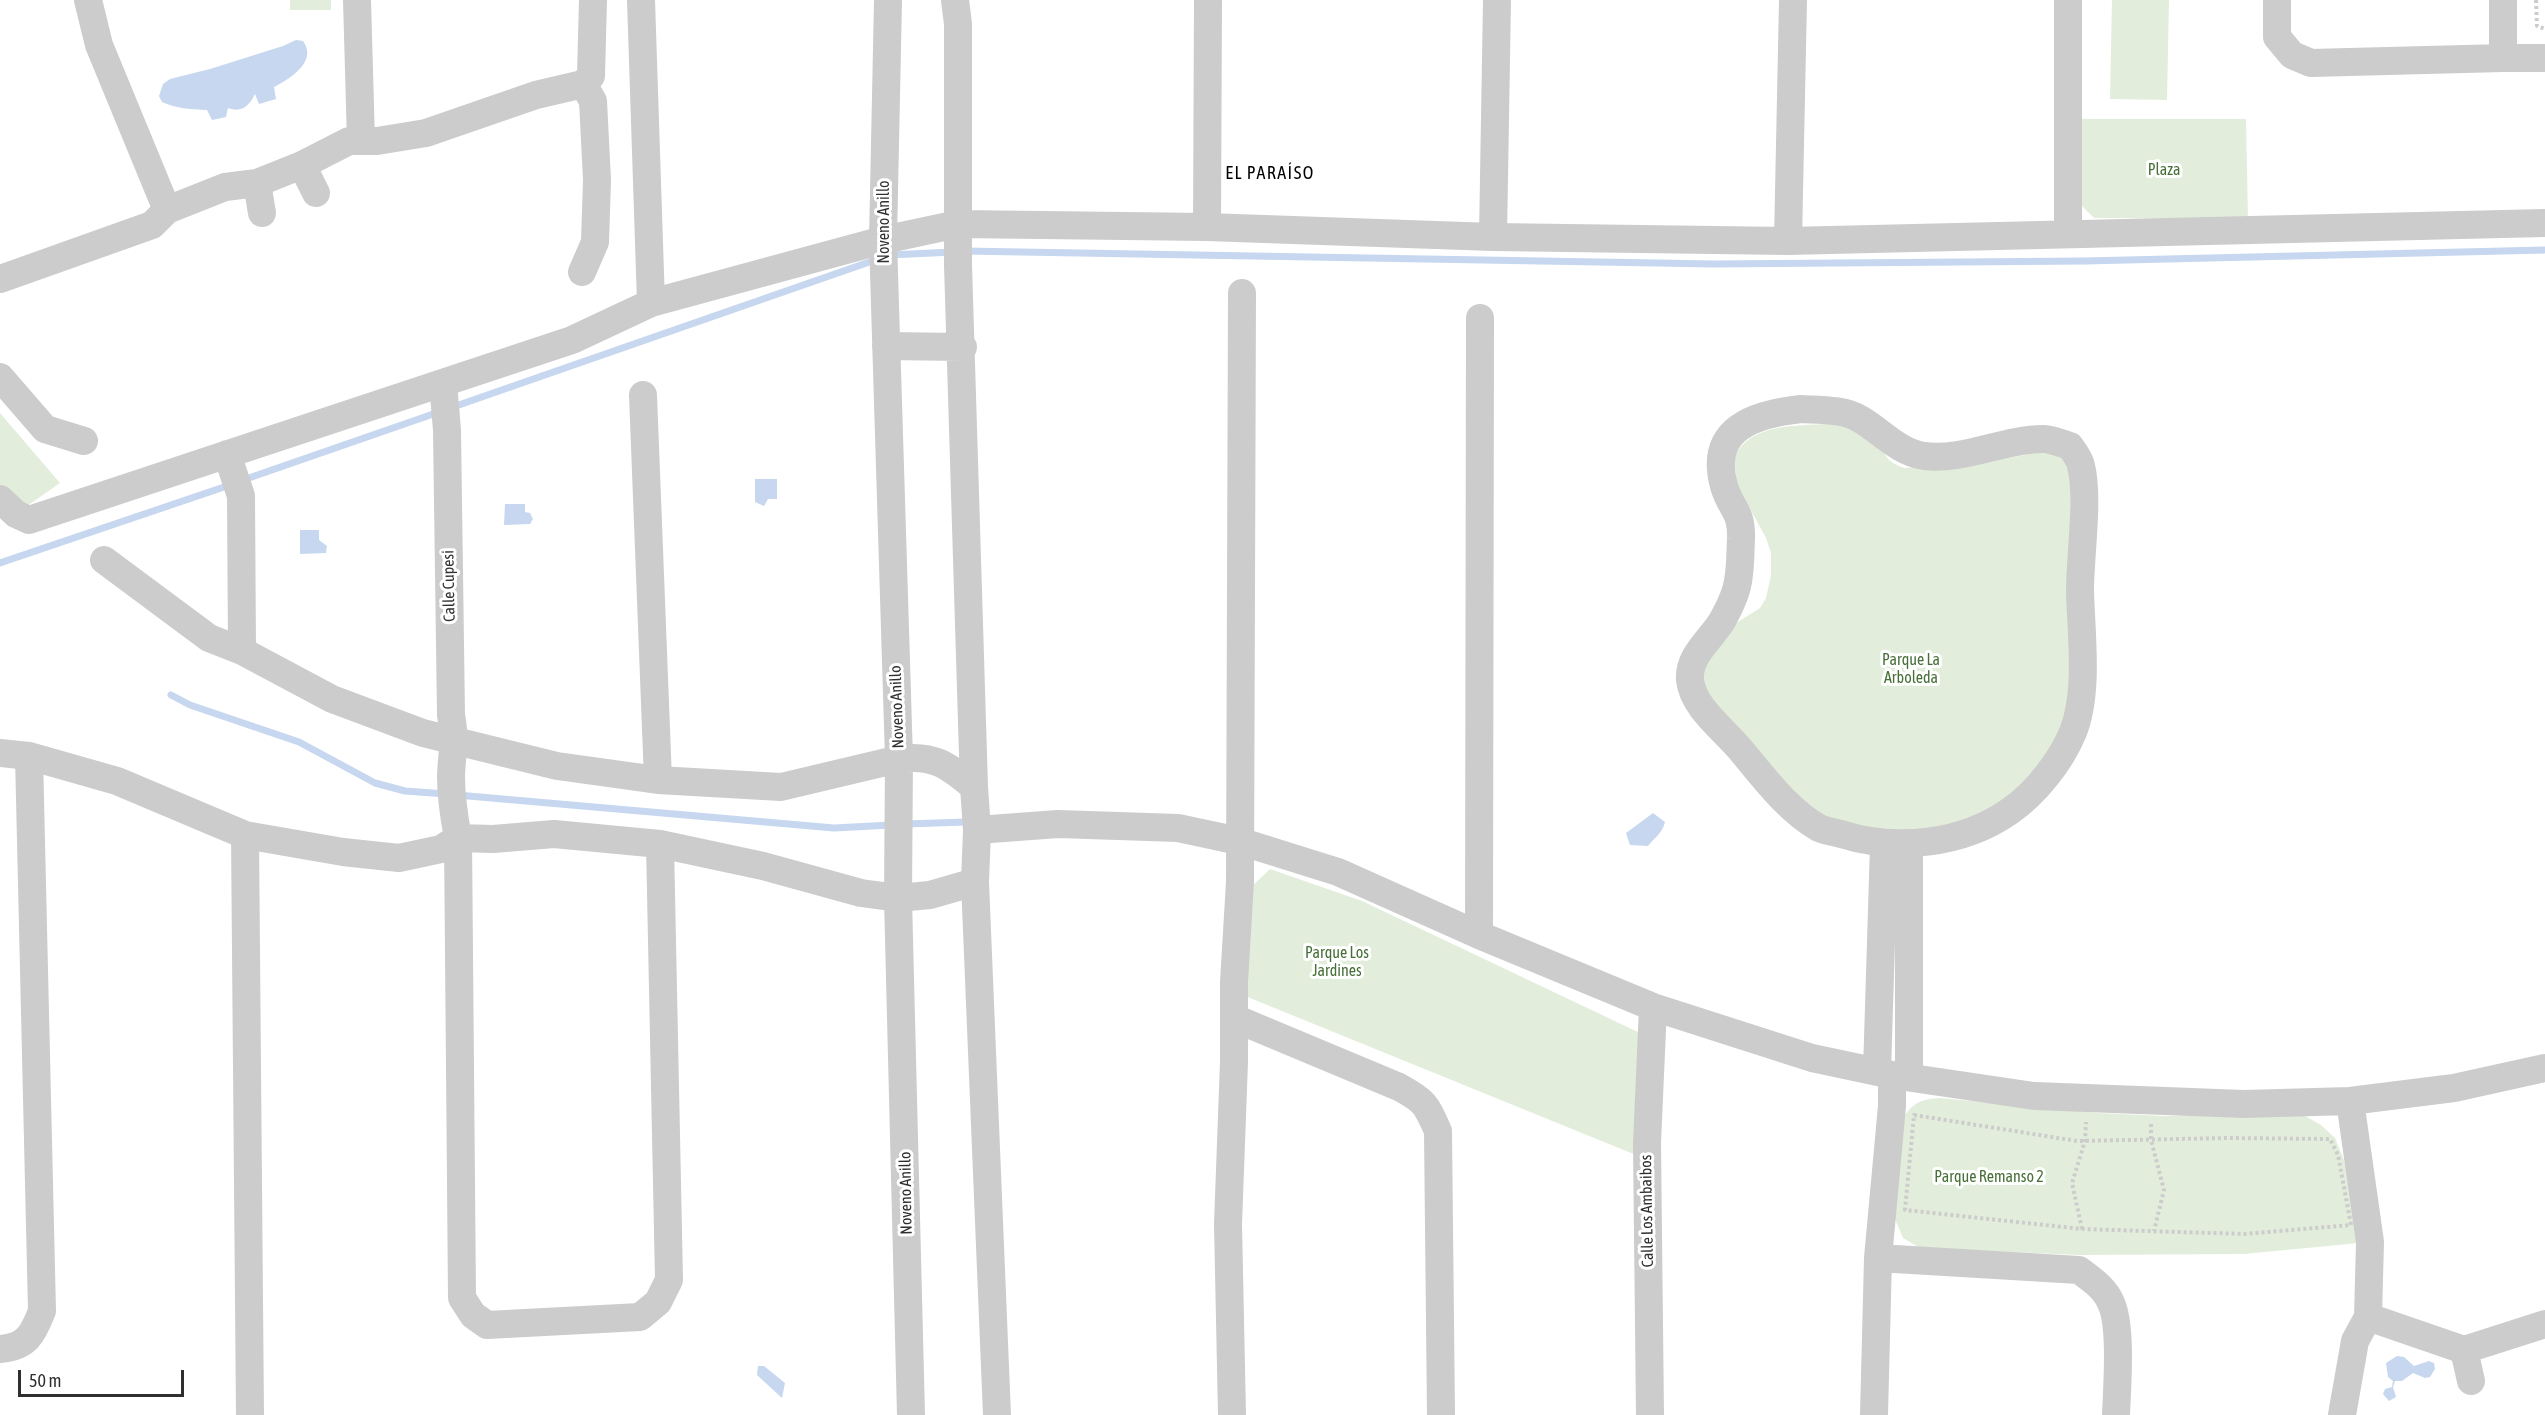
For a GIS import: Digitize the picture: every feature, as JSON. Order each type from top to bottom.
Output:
[{"type":"street","points":[[88,0],[99,45],[111,77],[167,210]]},
{"type":"street","points":[[357,0],[361,141]]},
{"type":"street","points":[[0,279],[152,225],[167,210],[225,187],[257,183],[302,165],[349,141],[426,133],[536,95],[583,84],[591,76],[593,0]]},
{"type":"street","points":[[641,0],[651,303]]},
{"type":"street","name":"Noveno Anillo","points":[[888,0],[883,254],[899,759],[898,898],[911,1415]]},
{"type":"street","points":[[955,0],[958,24],[958,243],[977,830],[975,882],[997,1415]]},
{"type":"street","points":[[1207,227],[1208,0]]},
{"type":"street","points":[[1493,237],[1497,0]]},
{"type":"street","points":[[1788,241],[1792,0]]},
{"type":"street","points":[[2068,0],[2068,233]]},
{"type":"street","points":[[2277,0],[2277,37],[2292,55],[2311,63],[2545,58]]},
{"type":"street","points":[[2503,0],[2503,58]]},
{"type":"street","points":[[582,272],[595,242],[597,180],[593,101],[583,84]]},
{"type":"street","points":[[302,165],[316,193]]},
{"type":"street","points":[[257,183],[262,213]]},
{"type":"street","points":[[0,530],[29,520],[235,476],[445,407],[572,340],[651,303],[883,254],[958,243],[1207,227],[1493,237],[1788,241],[2545,223]]},
{"type":"street","points":[[1232,1415],[1228,1224],[1239,841],[1242,293]]},
{"type":"street","points":[[1479,935],[1480,318]]},
{"type":"street","points":[[886,346],[963,347]]},
{"type":"street","points":[[0,377],[45,429],[84,441]]},
{"type":"street","points":[[643,395],[658,780]]},
{"type":"street","name":"Calle Cupesi","points":[[445,407],[450,715],[456,741],[451,776],[455,825],[462,1298],[473,1315],[487,1325],[640,1317],[658,1302],[669,1280],[660,844]]},
{"type":"street","points":[[1801,409],[1858,417],[1883,437],[1910,452],[1925,456],[1969,452],[2044,439],[2070,446],[2081,463],[2084,482],[2080,577],[2082,691],[2074,731],[2058,762],[2010,811],[1950,837],[1896,844],[1820,828],[1778,794],[1695,699],[1690,678],[1695,656],[1722,621],[1737,588],[1741,521],[1725,489],[1720,466],[1726,443],[1744,424],[1766,413],[1801,409]]},
{"type":"street","points":[[235,476],[242,651]]},
{"type":"street","points":[[0,500],[16,514],[29,520]]},
{"type":"street","points":[[104,560],[208,638],[242,651],[332,699],[379,719],[456,741],[557,766],[658,780],[781,787],[917,756],[938,760],[974,787]]},
{"type":"street","points":[[0,753],[29,756],[117,781],[245,836],[343,852],[399,858],[441,849],[455,825],[493,839],[554,834],[660,844],[763,866],[861,893],[898,898],[930,895],[975,882]]},
{"type":"street","points":[[0,1349],[15,1348],[33,1333],[42,1311],[29,756]]},
{"type":"street","points":[[977,830],[1058,824],[1178,828],[1239,841],[1338,872],[1479,935],[1653,1007],[1812,1058],[1893,1074],[2034,1096],[2244,1104],[2350,1101],[2454,1089],[2545,1068]]},
{"type":"street","points":[[245,836],[250,1415]]},
{"type":"street","points":[[1874,1415],[1878,1258],[1892,1106],[1896,844]]},
{"type":"street","name":"Calle Los Ambaibos","points":[[1650,1415],[1647,1143],[1653,1007]]},
{"type":"street","points":[[1234,1018],[1399,1087],[1422,1100],[1430,1113],[1438,1131],[1441,1415]]},
{"type":"street","points":[[2342,1415],[2355,1341],[2368,1317],[2370,1242],[2350,1101]]},
{"type":"street","points":[[1878,1258],[2079,1270],[2100,1285],[2112,1304],[2117,1342],[2116,1415]]},
{"type":"street","points":[[2368,1317],[2464,1350],[2545,1324]]},
{"type":"street","points":[[2464,1350],[2471,1381]]},
{"type":"path","points":[[2536,0],[2535,20],[2537,26],[2545,29]]},
{"type":"path","points":[[1914,1115],[2085,1141],[2330,1139],[2338,1155],[2351,1225],[2244,1234],[2082,1229],[1905,1210],[1914,1115]]},
{"type":"path","points":[[2151,1140],[2164,1190],[2154,1231]]},
{"type":"path","points":[[2082,1229],[2072,1183],[2085,1141]]},
{"type":"green space","points":[[290,0],[331,0],[331,10],[290,10]]},
{"type":"green space","points":[[2112,0],[2169,0],[2167,100],[2110,99]]},
{"type":"green space","name":"Plaza","points":[[2080,119],[2246,119],[2248,219],[2094,218],[2082,206]]},
{"type":"green space","points":[[0,413],[60,483],[17,513],[0,497]]},
{"type":"green space","name":"Parque La Arboleda","points":[[1828,424],[1863,433],[1878,444],[1892,462],[1905,468],[1998,460],[2041,452],[2052,453],[2067,460],[2070,470],[2072,692],[2063,736],[2017,795],[1969,820],[1911,831],[1839,825],[1808,807],[1704,690],[1704,659],[1733,625],[1760,608],[1766,598],[1771,575],[1771,553],[1766,538],[1737,485],[1734,457],[1751,438],[1763,432],[1788,426]]},
{"type":"green space","name":"Parque Los Jardines","points":[[1270,869],[1362,901],[1640,1033],[1636,1155],[1245,996],[1249,889]]},
{"type":"green space","name":"Parque Remanso 2","points":[[1940,1098],[2098,1113],[2165,1116],[2300,1113],[2321,1125],[2335,1138],[2344,1160],[2359,1243],[2244,1254],[2079,1255],[1920,1248],[1903,1238],[1895,1219],[1904,1117],[1919,1102]]},
{"type":"water","points":[[296,40],[303,41],[307,48],[305,62],[294,74],[274,87],[276,99],[259,104],[255,94],[250,102],[241,109],[228,108],[226,117],[212,120],[207,110],[173,106],[162,102],[159,96],[163,84],[170,79],[210,69]]},
{"type":"water","points":[[755,479],[777,479],[777,499],[768,499],[764,506],[755,502]]},
{"type":"water","points":[[505,504],[525,504],[525,512],[530,513],[533,519],[530,524],[504,525]]},
{"type":"water","points":[[300,530],[319,530],[319,540],[327,546],[326,553],[300,554]]},
{"type":"water","points":[[1653,813],[1665,822],[1660,833],[1648,846],[1630,845],[1626,833]]},
{"type":"water","points":[[2397,1356],[2404,1357],[2414,1366],[2429,1361],[2434,1363],[2435,1369],[2430,1377],[2425,1378],[2413,1373],[2402,1381],[2395,1381],[2393,1387],[2396,1397],[2389,1401],[2383,1394],[2385,1389],[2392,1387],[2393,1381],[2388,1377],[2386,1363]]},
{"type":"water","points":[[758,1366],[764,1366],[785,1383],[782,1398],[757,1375]]},
{"type":"waterway","points":[[964,251],[1714,264],[2084,261],[2545,250]]},
{"type":"waterway","points":[[889,255],[953,252]]},
{"type":"waterway","points":[[453,407],[878,259]]},
{"type":"waterway","points":[[243,480],[439,412]]},
{"type":"waterway","points":[[0,563],[230,485]]},
{"type":"waterway","points":[[171,695],[190,705],[299,742],[375,783],[405,791],[446,794]]},
{"type":"waterway","points":[[457,795],[834,828],[891,825]]},
{"type":"waterway","points":[[906,824],[966,822]]},
{"type":"district","name":"EL PARAÍSO","points":[[1270,173]]}]
